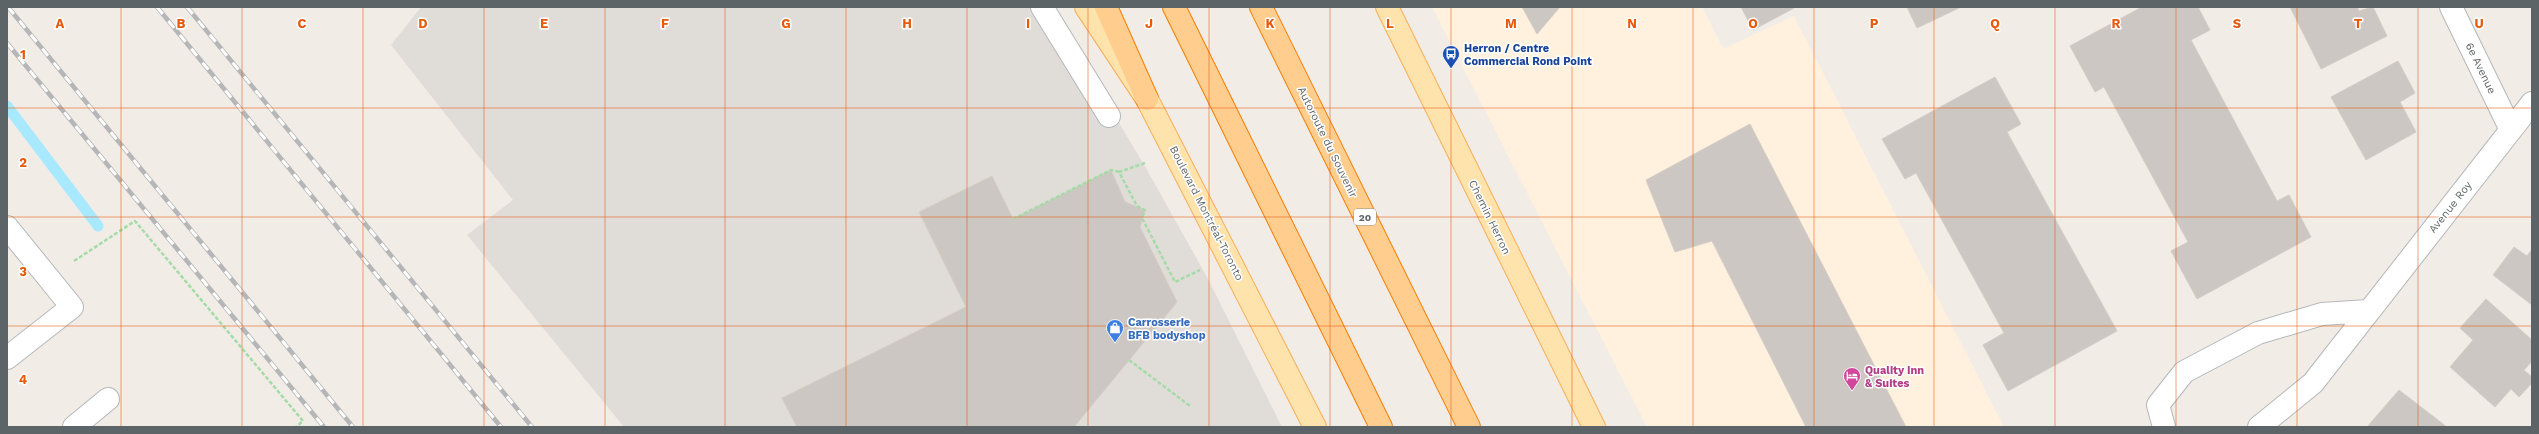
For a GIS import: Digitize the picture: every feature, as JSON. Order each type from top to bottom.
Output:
[{"type":"highway","points":[[1106,7],[1147,98]]},
{"type":"highway","points":[[1174,7],[1381,427]]},
{"type":"highway","name":"Autoroute du Souvenir","points":[[1261,7],[1469,427]]},
{"type":"main road","name":"Boulevard Montréal-Toronto","points":[[1086,7],[1147,98],[1316,427]]},
{"type":"main road","name":"Chemin Herron","points":[[1387,7],[1594,427]]},
{"type":"street","points":[[1042,7],[1109,116]]},
{"type":"street","name":"6e Avenue","points":[[2451,7],[2511,130]]},
{"type":"street","name":"Avenue Roy","points":[[2259,427],[2313,383],[2532,103]]},
{"type":"street","points":[[7,227],[72,307],[7,358]]},
{"type":"street","points":[[2164,427],[2158,405],[2184,372],[2258,333],[2322,314],[2368,311]]},
{"type":"street","points":[[74,427],[108,399]]},
{"type":"path","points":[[1013,219],[1111,170],[1119,172],[1149,161]]},
{"type":"path","points":[[1119,172],[1137,206],[1145,210],[1142,218],[1175,282],[1208,267]]},
{"type":"path","points":[[81,256],[135,221],[303,421],[296,427]]},
{"type":"path","points":[[1129,360],[1190,406]]},
{"type":"shaded area","points":[[421,7],[1050,7],[1147,170],[1207,277],[1282,427],[624,427],[467,235],[513,200],[391,45]]},
{"type":"shaded area","points":[[1432,7],[1702,7],[1723,49],[1794,16],[2004,427],[1647,427]]},
{"type":"building","points":[[1522,7],[1560,7],[1537,34]]},
{"type":"building","points":[[1741,7],[1796,7],[1753,30]]},
{"type":"building","points":[[1907,7],[1961,7],[1917,28]]},
{"type":"building","points":[[2142,7],[2198,7],[2210,30],[2191,40],[2277,201],[2289,195],[2311,237],[2197,299],[2171,251],[2188,242],[2104,87],[2095,92],[2070,46]]},
{"type":"building","points":[[2290,7],[2357,7],[2359,11],[2373,7],[2387,36],[2321,69]]},
{"type":"building","points":[[2398,61],[2415,93],[2400,102],[2416,132],[2366,160],[2331,97]]},
{"type":"building","points":[[1995,77],[2021,124],[2007,132],[2117,331],[2008,391],[1983,345],[2004,333],[1916,173],[1905,179],[1882,139]]},
{"type":"building","points":[[1750,124],[1906,427],[1806,427],[1712,241],[1675,252],[1646,180]]},
{"type":"building","points":[[1111,170],[1125,202],[1145,210],[1140,227],[1177,302],[1074,427],[797,427],[782,398],[966,307],[919,212],[992,176],[1013,219]]},
{"type":"building","points":[[2514,247],[2527,256],[2532,249],[2532,305],[2493,275]]},
{"type":"building","points":[[2486,299],[2532,340],[2532,361],[2524,370],[2532,377],[2532,383],[2519,397],[2511,389],[2495,407],[2450,367],[2473,340],[2460,328]]},
{"type":"building","points":[[2399,390],[2447,427],[2367,427]]},
{"type":"waterway","points":[[7,106],[98,226]]},
{"type":"railway","points":[[8,7],[353,427]]},
{"type":"railway","points":[[157,7],[501,427]]},
{"type":"railway","points":[[187,7],[532,427]]},
{"type":"railway","points":[[7,43],[324,427]]},
{"type":"place","name":"Herron / Centre Commercial Rond Point","points":[[1451,69]]},
{"type":"place","name":"Carrosserie BFB bodyshop","points":[[1115,343]]},
{"type":"place","name":"Quality Inn & Suites","points":[[1852,391]]}]
